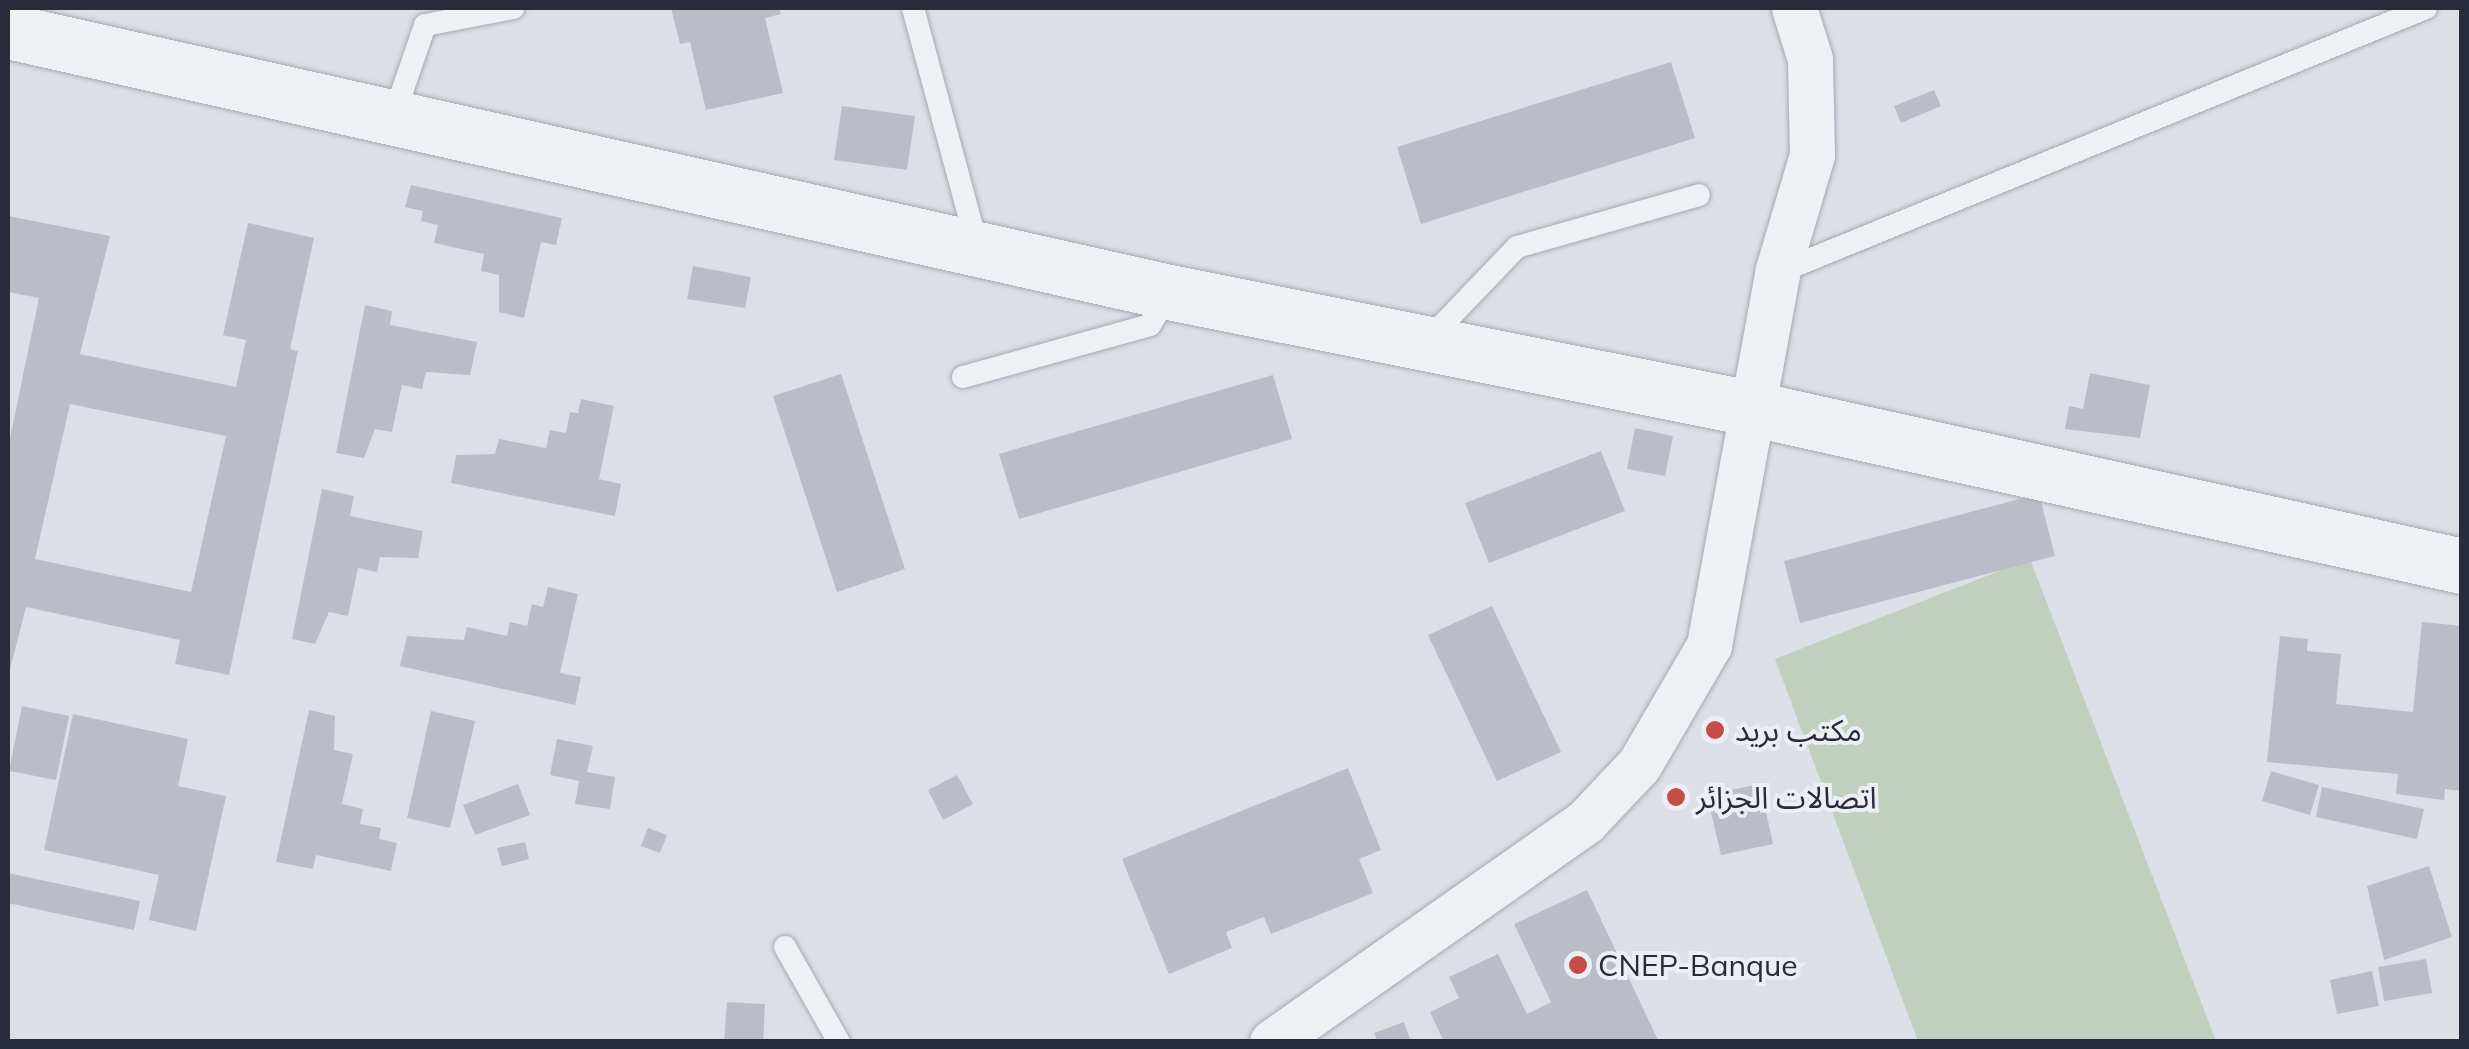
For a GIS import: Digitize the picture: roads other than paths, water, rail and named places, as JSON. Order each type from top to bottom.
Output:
[{"type":"street","points":[[1272,1042],[1586,821],[1639,765],[1709,646],[1777,273],[1802,202],[1816,115],[1810,60],[1794,8]]},
{"type":"street","points":[[8,31],[1170,292],[1750,408],[2462,566]]},
{"type":"lane","points":[[394,118],[424,25],[513,8]]},
{"type":"lane","points":[[913,8],[978,250]]},
{"type":"lane","points":[[1777,273],[2426,8]]},
{"type":"lane","points":[[1425,344],[1517,247],[1699,195]]},
{"type":"lane","points":[[963,377],[1150,325],[1170,292]]},
{"type":"lane","points":[[785,947],[839,1042]]},
{"type":"place","name":"مكتب بريد","points":[[1715,730]]},
{"type":"place","name":"اتصالات الجزائر","points":[[1676,797]]},
{"type":"place","name":"CNEP-Banque","points":[[1578,965]]}]
